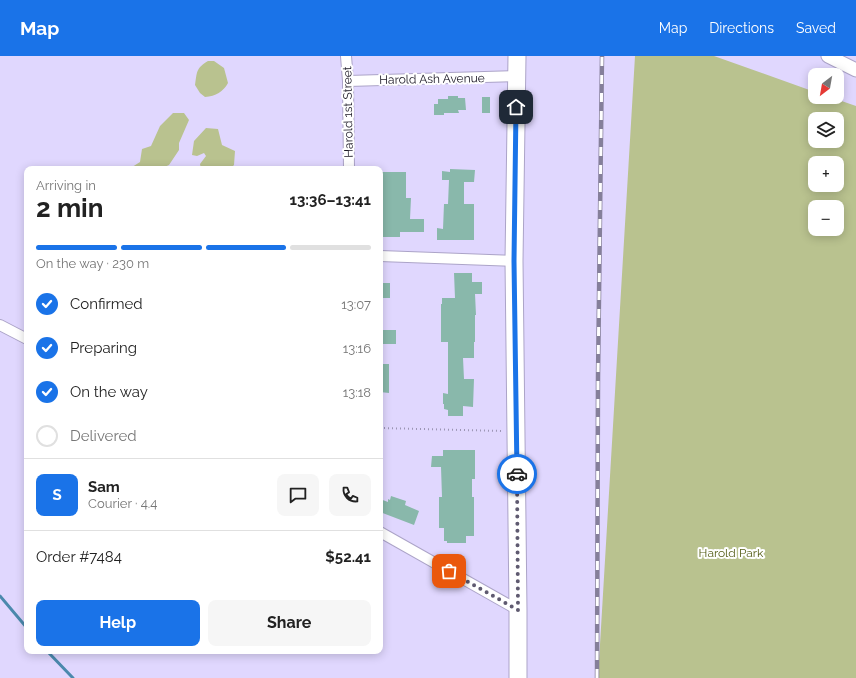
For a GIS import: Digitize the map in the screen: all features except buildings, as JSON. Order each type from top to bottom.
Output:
[{"type":"highway","points":[[517,56],[514,261],[518,678]]},
{"type":"street","name":"Harold 1st Street","points":[[346,56],[348,81],[349,166]]},
{"type":"street","points":[[828,56],[856,70]]},
{"type":"street","name":"Harold Ash Avenue","points":[[348,81],[516,76]]},
{"type":"street","points":[[383,256],[514,261]]},
{"type":"street","points":[[0,325],[24,337]]},
{"type":"street","points":[[383,534],[518,610]]},
{"type":"path","points":[[383,428],[516,432]]},
{"type":"green space","name":"Harold Park","points":[[635,56],[714,56],[808,90],[808,104],[844,104],[844,102],[856,106],[856,678],[598,678]]},
{"type":"green space","points":[[208,61],[214,61],[224,68],[228,83],[219,93],[213,96],[205,97],[200,93],[195,85],[199,68]]},
{"type":"green space","points":[[173,113],[184,113],[189,120],[179,143],[179,150],[169,165],[134,166],[140,162],[142,149],[151,146],[160,126]]},
{"type":"green space","points":[[206,128],[218,129],[222,145],[235,151],[234,165],[200,166],[200,164],[206,156],[204,153],[197,156],[192,155],[194,141]]},
{"type":"waterway","points":[[0,596],[24,624]]},
{"type":"waterway","points":[[50,654],[73,678]]},
{"type":"railway","points":[[597,678],[598,377],[602,56]]},
{"type":"way so far","points":[[449,571],[518,610],[517,474]]},
{"type":"route","points":[[516,107],[514,261],[517,474]]}]
